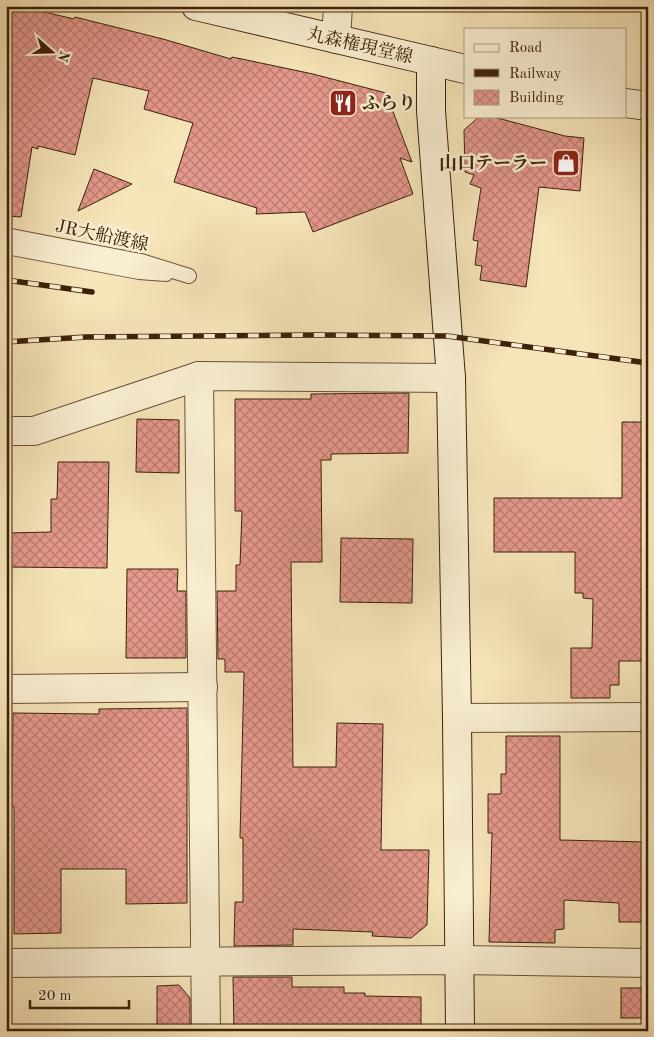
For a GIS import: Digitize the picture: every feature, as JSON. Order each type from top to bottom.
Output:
[{"type":"street","name":"丸森権現堂線","points":[[196,6],[464,69]]},
{"type":"street","points":[[336,39],[338,6]]},
{"type":"street","points":[[431,61],[430,111],[451,378],[458,718],[458,960],[460,1031]]},
{"type":"street","points":[[626,103],[648,106]]},
{"type":"street","points":[[6,431],[34,431],[199,376],[451,378]]},
{"type":"street","points":[[199,376],[206,1031]]},
{"type":"street","points":[[6,689],[203,687]]},
{"type":"street","points":[[458,718],[648,718]]},
{"type":"street","points":[[6,963],[458,960],[648,963]]},
{"type":"lane","name":"JR大船渡線","points":[[6,235],[141,261],[189,276],[139,272],[6,246]]},
{"type":"building","points":[[6,6],[19,6],[74,19],[75,17],[163,39],[231,59],[232,57],[313,74],[386,93],[412,162],[400,158],[413,194],[313,232],[305,212],[256,214],[257,208],[174,182],[193,123],[144,109],[149,91],[93,78],[75,155],[38,146],[38,149],[32,147],[21,217],[6,216]]},
{"type":"building","points":[[478,118],[498,118],[565,136],[584,138],[580,191],[539,187],[526,287],[480,280],[482,266],[475,265],[478,241],[473,240],[481,188],[470,184],[474,175],[465,172],[464,130]]},
{"type":"building","points":[[94,169],[132,184],[78,211]]},
{"type":"building","points":[[409,393],[408,453],[331,454],[331,460],[321,460],[322,562],[291,562],[293,767],[336,767],[337,723],[383,724],[381,850],[429,850],[427,925],[411,938],[372,936],[373,932],[293,929],[293,945],[234,946],[235,902],[243,902],[243,838],[240,838],[244,672],[225,672],[225,659],[218,659],[217,591],[236,591],[236,565],[240,565],[242,511],[235,511],[235,399],[311,399],[311,394]]},
{"type":"building","points":[[137,419],[179,420],[179,473],[136,472]]},
{"type":"building","points":[[622,422],[648,422],[648,661],[619,661],[619,685],[610,685],[610,698],[571,698],[571,648],[592,648],[593,599],[583,598],[583,593],[575,593],[575,552],[494,552],[494,498],[622,498]]},
{"type":"building","points":[[58,462],[109,462],[107,568],[6,567],[6,533],[51,532],[51,499],[57,499]]},
{"type":"building","points":[[341,538],[413,539],[412,603],[340,602]]},
{"type":"building","points":[[127,569],[178,569],[177,591],[186,591],[186,658],[126,658]]},
{"type":"building","points":[[187,708],[187,903],[126,904],[126,869],[61,869],[61,933],[14,934],[13,713],[99,714],[99,709]]},
{"type":"building","points":[[506,736],[560,736],[560,840],[648,842],[648,922],[619,922],[619,903],[564,900],[564,929],[555,930],[555,943],[489,942],[492,833],[488,833],[488,794],[501,794],[501,774],[506,774]]},
{"type":"building","points":[[233,977],[292,977],[292,987],[344,987],[344,993],[365,993],[365,996],[421,997],[421,1031],[234,1031]]},
{"type":"building","points":[[179,985],[190,998],[190,1026],[157,1026],[157,986]]},
{"type":"building","points":[[621,988],[648,988],[648,1018],[621,1018]]},
{"type":"railway","points":[[6,280],[92,292]]},
{"type":"railway","points":[[6,342],[86,337],[447,336],[648,363]]},
{"type":"place","name":"ふらり","points":[[343,103]]},
{"type":"place","name":"山口テーラー","points":[[566,163]]}]
